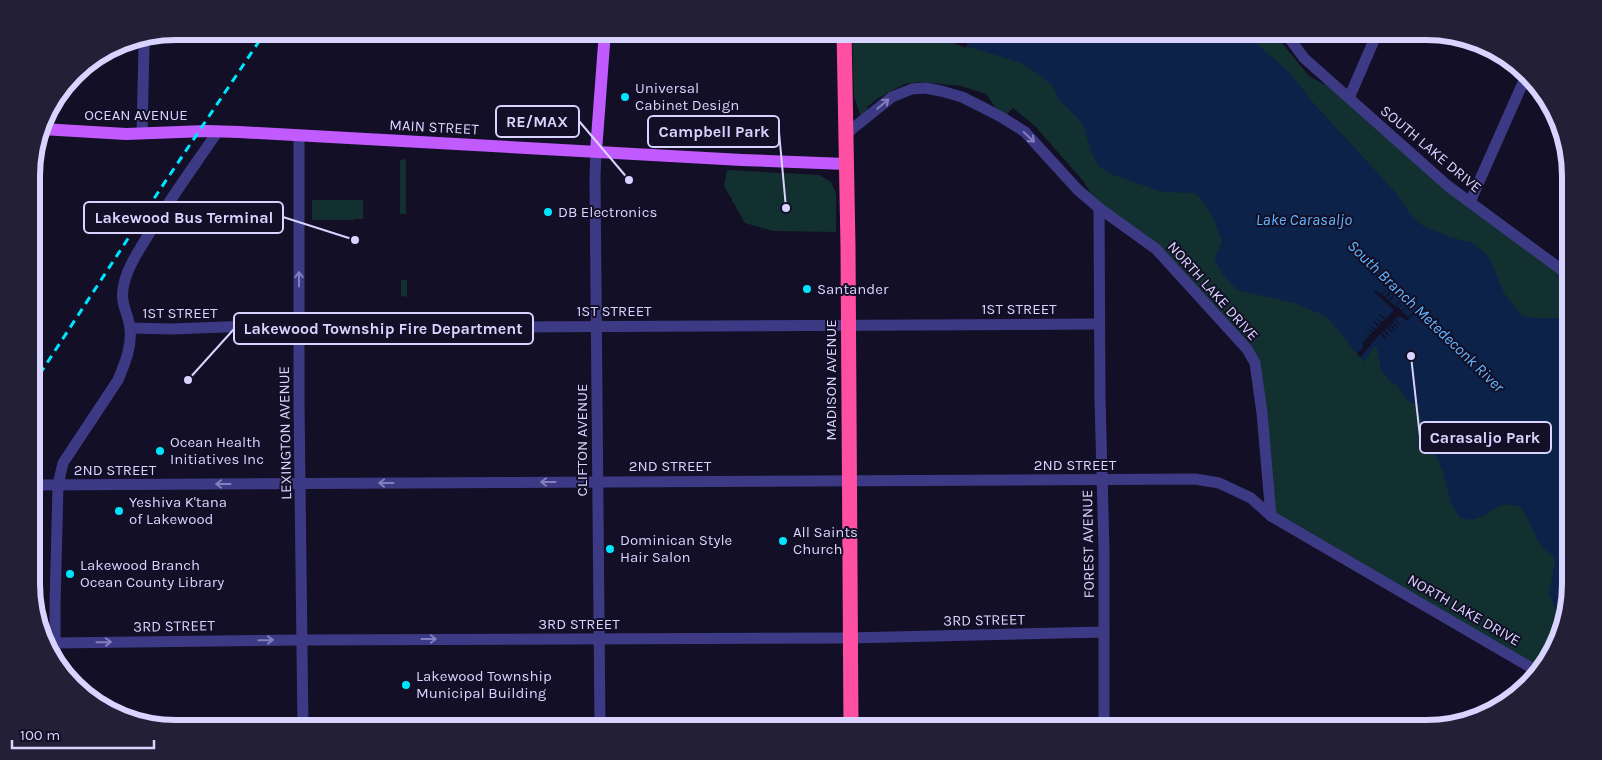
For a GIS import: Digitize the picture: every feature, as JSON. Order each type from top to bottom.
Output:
[{"type":"highway","name":"MADISON AVENUE","points":[[844,40],[849,325],[851,720]]},
{"type":"main road","points":[[596,151],[604,40]]},
{"type":"main road","name":"OCEAN AVENUE","points":[[48,129],[142,134],[200,131]]},
{"type":"main road","name":"MAIN STREET","points":[[200,131],[596,151],[727,160],[846,164]]},
{"type":"street","name":"SOUTH LAKE DRIVE","points":[[1291,40],[1304,58],[1448,186],[1562,270]]},
{"type":"street","points":[[1349,98],[1374,40]]},
{"type":"street","points":[[142,134],[145,44]]},
{"type":"street","points":[[1470,202],[1524,82]]},
{"type":"street","name":"NORTH LAKE DRIVE","points":[[846,136],[892,97],[912,88],[925,88],[962,97],[1003,118],[1025,132],[1078,190],[1099,208],[1156,249],[1247,349],[1255,363],[1262,407],[1271,516],[1532,668]]},
{"type":"street","points":[[55,643],[56,492],[63,463],[118,380],[130,348],[130,328],[123,306],[123,294],[124,283],[132,264],[153,227],[218,131]]},
{"type":"street","name":"LEXINGTON AVENUE","points":[[299,136],[302,720]]},
{"type":"street","name":"CLIFTON AVENUE","points":[[596,151],[600,720]]},
{"type":"street","name":"FOREST AVENUE","points":[[1099,208],[1104,720]]},
{"type":"street","name":"1ST STREET","points":[[130,328],[1099,324]]},
{"type":"street","name":"2ND STREET","points":[[40,485],[1195,479],[1219,483],[1251,498],[1271,516]]},
{"type":"street","name":"3RD STREET","points":[[55,643],[850,638],[1104,632]]},
{"type":"green space","points":[[852,40],[1279,40],[1309,76],[1349,98],[1448,186],[1562,270],[1562,593],[1552,636],[1532,668],[1271,516],[1255,363],[1159,252],[1099,208],[1084,182],[1035,126],[1013,108],[1003,118],[986,94],[961,86],[921,82],[905,84],[880,97],[868,106],[863,122],[854,97]]},
{"type":"green space","points":[[406,159],[406,214],[400,214],[400,160]]},
{"type":"green space","points":[[727,170],[819,175],[831,182],[836,193],[836,232],[773,231],[745,223],[724,186]]},
{"type":"green space","points":[[312,200],[363,200],[363,219],[312,220]]},
{"type":"green space","points":[[401,280],[407,280],[407,297],[401,296]]},
{"type":"water","name":"Lake Carasaljo","points":[[952,40],[1252,40],[1291,74],[1315,105],[1396,193],[1409,213],[1423,226],[1450,237],[1473,243],[1489,257],[1504,293],[1522,316],[1562,318],[1562,593],[1558,615],[1549,594],[1555,563],[1553,555],[1540,544],[1527,517],[1519,506],[1501,505],[1477,519],[1460,518],[1451,504],[1443,473],[1415,404],[1407,401],[1398,386],[1390,381],[1381,370],[1377,348],[1374,346],[1364,362],[1329,319],[1321,314],[1294,303],[1237,290],[1222,273],[1214,259],[1222,242],[1213,217],[1201,198],[1194,193],[1162,192],[1114,175],[1099,167],[1091,152],[1083,124],[1058,99],[1053,86],[1021,63]]},
{"type":"pier","points":[[945,40],[967,40],[969,41],[966,48]]},
{"type":"pier","points":[[1386,289],[1382,295],[1385,297],[1389,292],[1391,293],[1386,298],[1388,300],[1394,296],[1389,301],[1395,306],[1400,301],[1396,307],[1398,308],[1403,303],[1399,309],[1401,311],[1406,306],[1402,312],[1408,317],[1414,313],[1407,321],[1400,316],[1397,317],[1395,319],[1400,325],[1394,320],[1393,322],[1398,327],[1392,323],[1390,324],[1396,329],[1389,325],[1388,327],[1393,332],[1387,328],[1385,330],[1389,336],[1383,331],[1382,333],[1387,338],[1380,334],[1360,357],[1357,353],[1364,347],[1362,344],[1369,336],[1364,331],[1370,335],[1372,333],[1368,328],[1373,332],[1375,330],[1370,325],[1376,329],[1378,326],[1373,322],[1380,325],[1381,323],[1376,318],[1382,322],[1385,320],[1380,314],[1386,319],[1394,310],[1374,292],[1376,290],[1381,294]]},
{"type":"railway","points":[[40,374],[260,40]]},
{"type":"place","name":"Universal Cabinet Design","points":[[625,97]]},
{"type":"place","name":"RE/MAX","points":[[629,180]]},
{"type":"place","name":"Campbell Park","points":[[786,208]]},
{"type":"place","name":"DB Electronics","points":[[548,212]]},
{"type":"place","name":"Lakewood Bus Terminal","points":[[355,240]]},
{"type":"place","name":"Santander","points":[[807,289]]},
{"type":"place","name":"Carasaljo Park","points":[[1411,356]]},
{"type":"place","name":"Lakewood Township Fire Department","points":[[188,380]]},
{"type":"place","name":"Ocean Health Initiatives Inc","points":[[160,451]]},
{"type":"place","name":"Yeshiva K'tana of Lakewood","points":[[119,511]]},
{"type":"place","name":"All Saints Church","points":[[783,541]]},
{"type":"place","name":"Dominican Style Hair Salon","points":[[610,549]]},
{"type":"place","name":"Lakewood Branch Ocean County Library","points":[[70,574]]},
{"type":"place","name":"Lakewood Township Municipal Building","points":[[406,685]]},
{"type":"water label","name":"South Branch Metedeconk River","points":[[1426,316]]}]
